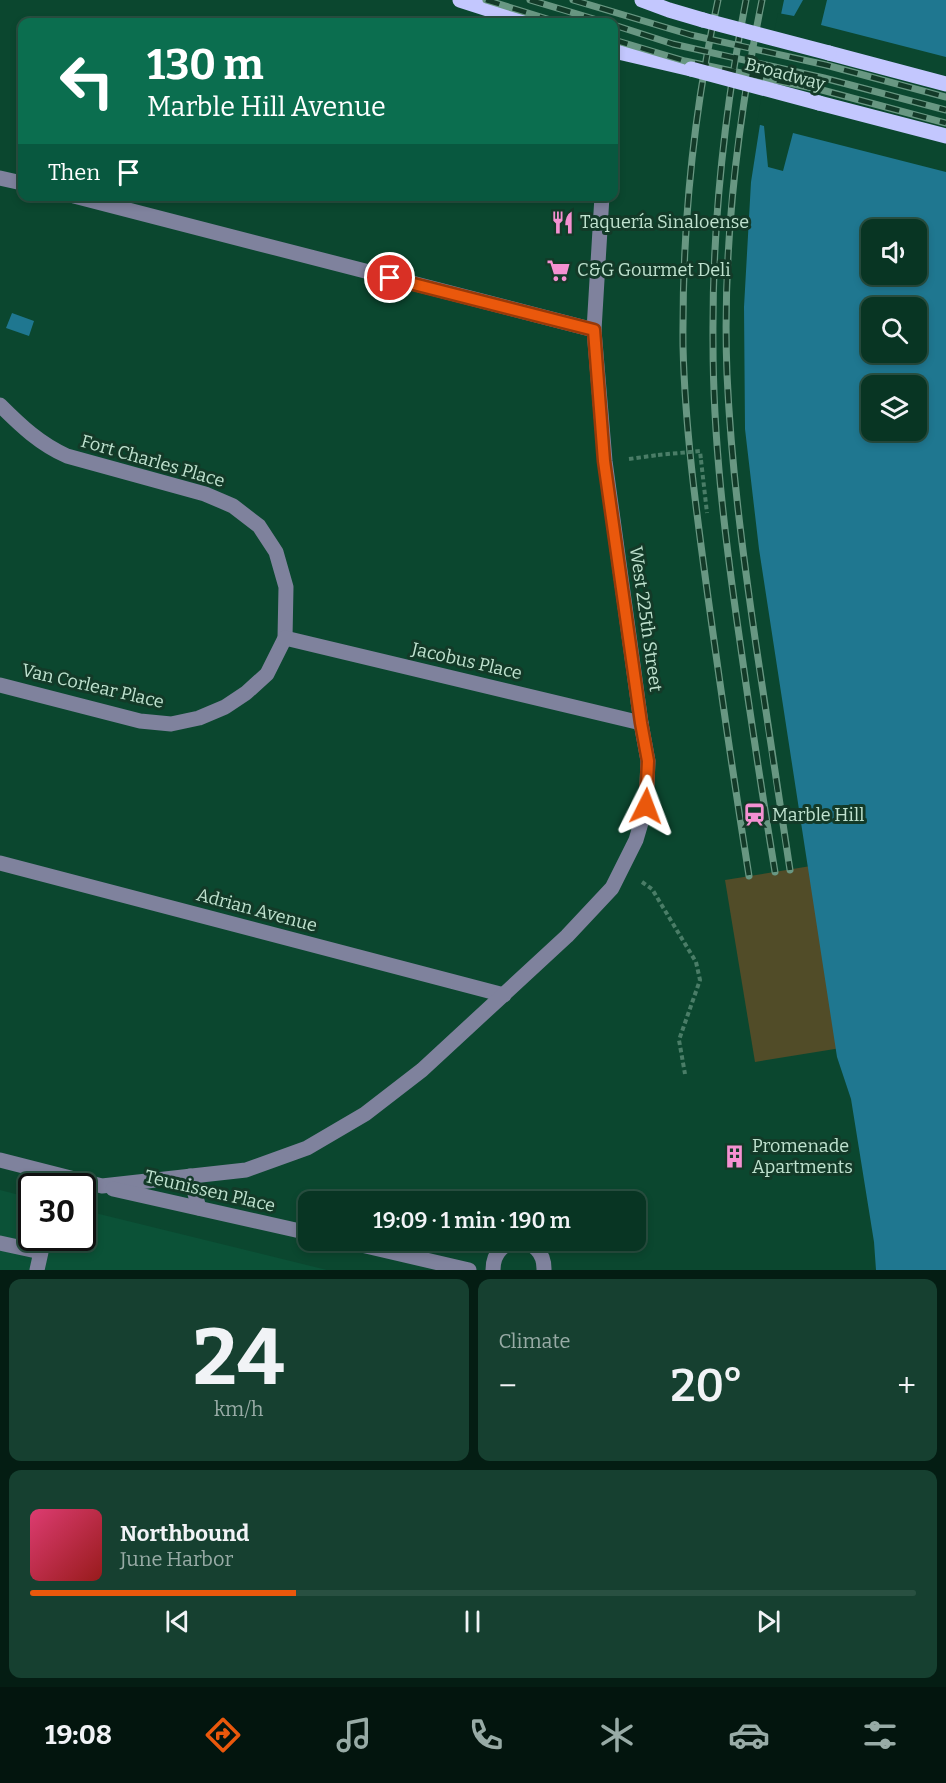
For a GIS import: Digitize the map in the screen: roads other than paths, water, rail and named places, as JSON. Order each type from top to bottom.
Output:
[{"type":"main road","points":[[460,0],[516,18]]},
{"type":"main road","name":"Broadway","points":[[642,0],[703,20],[946,84]]},
{"type":"main road","name":"Broadway","points":[[618,55],[691,69],[946,136]]},
{"type":"street","points":[[0,178],[18,182]]},
{"type":"street","points":[[93,201],[594,330]]},
{"type":"street","name":"West 225th Street","points":[[102,1186],[246,1170],[307,1148],[365,1114],[422,1070],[567,936],[612,888],[636,840],[646,806],[648,761],[604,461],[594,330],[602,201]]},
{"type":"street","name":"Fort Charles Place","points":[[0,405],[27,432],[56,451],[205,494],[233,506],[259,526],[276,552],[286,587],[285,638]]},
{"type":"street","name":"Jacobus Place","points":[[285,638],[641,723]]},
{"type":"street","name":"Van Corlear Place","points":[[0,685],[140,721],[171,724],[200,718],[225,707],[246,693],[267,674],[285,638]]},
{"type":"street","name":"Adrian Avenue","points":[[0,863],[504,994]]},
{"type":"street","name":"Teunissen Place","points":[[0,1160],[102,1186],[298,1230]]},
{"type":"street","points":[[190,1176],[199,1208]]},
{"type":"street","points":[[493,1270],[494,1259],[498,1251],[512,1242],[520,1242],[536,1248],[542,1255],[544,1270]]},
{"type":"street","points":[[0,1243],[41,1252],[37,1270]]},
{"type":"street","points":[[387,1251],[469,1270]]},
{"type":"water","points":[[784,0],[946,0],[946,1270],[876,1270],[874,1242],[851,1099],[837,1057],[759,549],[745,429],[744,307],[751,182],[766,86]]},
{"type":"water","points":[[12,313],[34,321],[29,336],[6,328]]},
{"type":"railway","points":[[486,0],[544,18]]},
{"type":"railway","points":[[530,0],[591,18]]},
{"type":"railway","points":[[573,0],[691,35],[826,65],[946,97]]},
{"type":"railway","points":[[718,0],[702,85],[691,172],[687,215],[683,346],[695,499],[749,876]]},
{"type":"railway","points":[[746,0],[731,85],[717,213],[713,299],[714,379],[721,489],[729,562],[775,872]]},
{"type":"railway","points":[[762,0],[745,93],[733,186],[727,280],[727,374],[731,442],[742,544],[790,870]]},
{"type":"railway","points":[[618,26],[673,44],[824,78],[946,110]]},
{"type":"railway","points":[[618,41],[685,61],[822,90],[946,123]]},
{"type":"place","name":"Taquería Sinaloense","points":[[562,222]]},
{"type":"place","name":"C&G Gourmet Deli","points":[[559,270]]},
{"type":"place","name":"Marble Hill","points":[[754,815]]},
{"type":"place","name":"Promenade Apartments","points":[[734,1156]]}]
